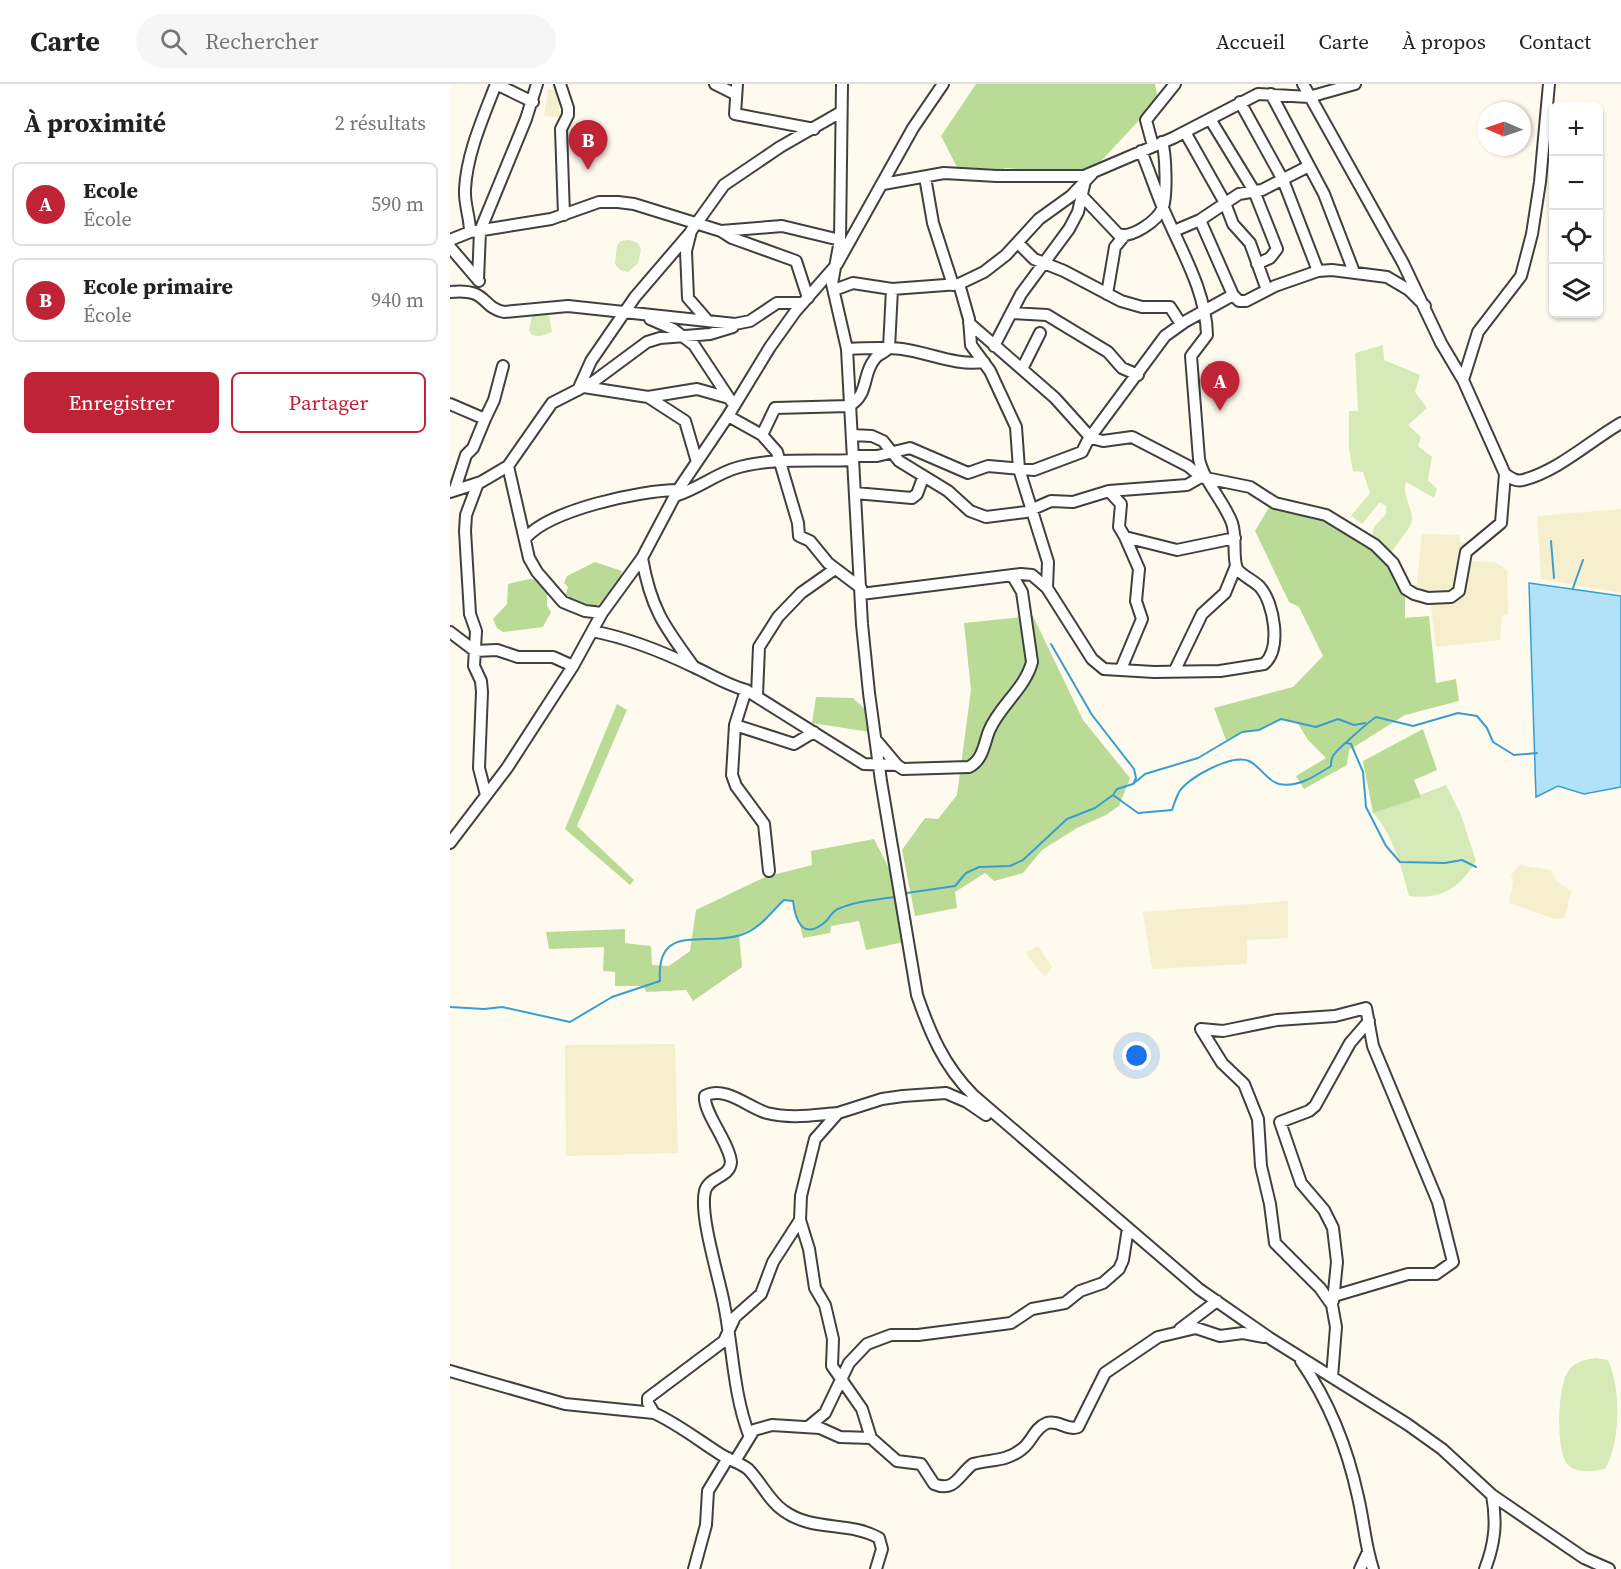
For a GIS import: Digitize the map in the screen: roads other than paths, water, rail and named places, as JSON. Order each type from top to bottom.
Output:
[{"type":"street","points":[[533,102],[496,84],[476,137],[467,175],[465,198],[475,231],[478,280],[482,295],[495,310],[504,312],[568,306],[625,314],[735,324]]},
{"type":"street","points":[[475,231],[533,102],[537,84]]},
{"type":"street","points":[[560,84],[568,108],[568,115],[561,129],[564,215]]},
{"type":"street","points":[[716,84],[736,89],[736,115],[814,129]]},
{"type":"street","points":[[842,84],[840,240],[832,282],[847,349],[861,591],[878,764],[917,995],[928,1028],[955,1077],[1017,1133],[1216,1301],[1271,1339],[1429,1438],[1492,1495],[1584,1558],[1609,1569]]},
{"type":"street","points":[[450,843],[507,768],[573,666],[602,613],[642,558],[677,493],[729,416],[732,402],[770,347],[837,264],[913,128],[943,84]]},
{"type":"street","points":[[1162,101],[1167,84]]},
{"type":"street","points":[[1107,294],[1115,247],[1124,236],[1136,232],[1156,217],[1163,207],[1165,163],[1146,120],[1175,84]]},
{"type":"street","points":[[852,435],[878,438],[887,444],[892,453],[923,478],[943,488],[964,507],[981,516],[1030,510],[1047,501],[1073,502],[1109,491],[1187,485],[1203,477],[1250,487],[1275,503],[1331,518],[1375,545],[1393,563],[1410,592],[1438,598],[1456,595],[1466,552],[1501,523],[1505,474],[1463,380],[1441,343],[1387,232],[1303,84]]},
{"type":"street","points":[[1321,95],[1326,84]]},
{"type":"street","points":[[834,290],[853,283],[892,289],[956,285],[992,266],[1039,219],[1071,196],[1089,178],[1141,151],[1185,132],[1258,94],[1309,97],[1355,84]]},
{"type":"street","points":[[1463,380],[1478,332],[1521,276],[1532,234],[1540,182],[1549,84]]},
{"type":"street","points":[[1271,94],[1333,212],[1338,234],[1354,272]]},
{"type":"street","points":[[1240,102],[1283,180],[1318,271]]},
{"type":"street","points":[[581,389],[591,361],[654,272],[694,227],[730,181],[780,147],[841,112]]},
{"type":"street","points":[[1210,119],[1254,191],[1277,249],[1270,258],[1257,264]]},
{"type":"street","points":[[1185,132],[1225,203],[1233,224],[1250,243],[1267,290]]},
{"type":"street","points":[[1141,151],[1194,275],[1204,312],[1207,335],[1191,356],[1199,459],[1203,477]]},
{"type":"street","points":[[1174,231],[1200,220],[1239,194],[1283,180],[1309,166]]},
{"type":"street","points":[[883,184],[944,173],[1089,178]]},
{"type":"street","points":[[925,177],[933,223],[969,323],[971,345],[987,367],[1014,420],[1019,469],[1048,562],[1047,588]]},
{"type":"street","points":[[994,346],[1021,294],[1069,229],[1089,178]]},
{"type":"street","points":[[1082,195],[1118,234],[1124,236]]},
{"type":"street","points":[[450,240],[475,231],[542,222],[599,202],[618,202],[694,227],[721,231],[782,226],[840,240]]},
{"type":"street","points":[[1200,220],[1233,295],[1239,301],[1246,301],[1267,290],[1318,271],[1354,272],[1395,280],[1425,306]]},
{"type":"street","points":[[694,227],[686,251],[688,298],[708,321]]},
{"type":"street","points":[[721,231],[732,238],[796,261],[806,300]]},
{"type":"street","points":[[1017,243],[1031,257],[1107,294],[1142,308],[1170,306],[1180,324]]},
{"type":"street","points":[[450,247],[478,280]]},
{"type":"street","points":[[762,435],[775,408],[849,406],[863,393],[874,360],[889,348],[892,289]]},
{"type":"street","points":[[450,292],[471,291],[482,295]]},
{"type":"street","points":[[525,540],[540,526],[581,509],[648,492],[677,493],[699,488],[732,470],[781,460],[812,463],[875,456],[903,448],[913,449],[966,473],[988,466],[1034,470],[1081,453],[1165,336],[1180,324],[1233,295]]},
{"type":"street","points":[[453,491],[478,483],[508,466],[552,403],[581,389],[647,342],[660,338],[710,334],[750,321],[777,303],[806,300]]},
{"type":"street","points":[[1013,313],[1047,315],[1108,352],[1122,368],[1138,375]]},
{"type":"street","points":[[638,314],[685,336],[694,345],[732,402]]},
{"type":"street","points":[[969,323],[1055,398],[1091,438],[1103,441],[1132,437],[1188,466],[1203,477],[1228,515],[1235,538],[1236,566],[1225,593],[1202,614],[1175,670]]},
{"type":"street","points":[[1022,369],[1041,333]]},
{"type":"street","points":[[847,349],[889,348],[920,352],[947,361],[987,367],[1004,354]]},
{"type":"street","points":[[453,491],[466,455],[473,448],[494,400],[503,366]]},
{"type":"street","points":[[581,389],[648,397],[698,389],[732,402]]},
{"type":"street","points":[[648,397],[685,422],[697,462]]},
{"type":"street","points":[[450,404],[485,419]]},
{"type":"street","points":[[729,416],[762,435],[774,448],[781,460],[798,523],[798,535],[810,542],[835,569],[861,591],[1032,574],[1047,588],[1061,614],[1098,666],[1104,669],[1220,671],[1257,666],[1268,661],[1274,638],[1272,611],[1260,587],[1244,577],[1236,566]]},
{"type":"street","points":[[1505,474],[1513,479],[1523,480],[1565,459],[1621,423]]},
{"type":"street","points":[[508,466],[529,558],[563,602],[585,611],[602,613]]},
{"type":"street","points":[[855,493],[912,498],[917,494],[923,478]]},
{"type":"street","points":[[478,483],[466,515],[465,531],[475,651],[474,666],[481,681],[482,692],[479,768],[486,795]]},
{"type":"street","points":[[1109,491],[1121,504],[1119,527],[1139,570],[1136,601],[1142,619],[1121,669]]},
{"type":"street","points":[[1125,537],[1177,550],[1235,538]]},
{"type":"street","points":[[642,558],[646,584],[657,613],[695,667]]},
{"type":"street","points":[[757,695],[758,651],[770,629],[801,593],[835,569]]},
{"type":"street","points":[[876,740],[903,769],[969,767],[981,756],[993,723],[1028,673],[1032,662],[1022,592],[1012,575]]},
{"type":"street","points":[[592,630],[635,642],[695,667],[728,685],[757,695],[860,762],[869,765],[897,765]]},
{"type":"street","points":[[450,632],[475,651],[497,650],[518,657],[553,657],[573,666]]},
{"type":"street","points":[[746,690],[735,725],[733,779],[761,819],[769,871]]},
{"type":"street","points":[[735,725],[794,744],[814,732]]},
{"type":"street","points":[[1366,1008],[1373,1046],[1438,1202],[1453,1262],[1436,1274],[1408,1274],[1333,1300],[1279,1250],[1275,1243],[1270,1204],[1261,1166],[1259,1124],[1244,1084],[1222,1063],[1201,1029],[1223,1031],[1277,1020],[1335,1016],[1366,1008]]},
{"type":"street","points":[[1259,1124],[1280,1122],[1309,1111],[1315,1106],[1350,1043],[1369,1021]]},
{"type":"street","points":[[750,1472],[748,1439],[734,1381],[728,1330],[705,1200],[709,1182],[726,1172],[731,1162],[725,1139],[706,1103],[705,1096],[715,1093],[734,1097],[757,1109],[785,1116],[838,1113],[882,1099],[946,1093],[967,1102],[1017,1133]]},
{"type":"street","points":[[838,1113],[815,1139],[801,1196],[800,1220],[809,1249],[815,1288],[825,1305],[833,1339],[832,1366],[843,1378],[862,1410],[871,1438],[897,1461],[921,1464],[930,1480],[937,1486],[950,1486],[957,1482],[973,1464],[1002,1460],[1023,1449],[1035,1432],[1045,1424],[1058,1422],[1069,1428],[1078,1426],[1105,1372],[1158,1336],[1196,1329],[1220,1336],[1243,1333],[1271,1339]]},
{"type":"street","points":[[1280,1122],[1301,1183],[1324,1210],[1334,1228],[1337,1262],[1333,1300],[1336,1326],[1332,1377]]},
{"type":"street","points":[[654,1413],[648,1403],[648,1398],[703,1359],[724,1341],[735,1317],[761,1294],[773,1262],[800,1220]]},
{"type":"street","points":[[808,1426],[825,1413],[849,1364],[860,1349],[885,1336],[1011,1323],[1032,1309],[1065,1303],[1080,1291],[1103,1283],[1119,1269],[1123,1260],[1128,1228]]},
{"type":"street","points":[[1175,1332],[1216,1301]]},
{"type":"street","points":[[1298,1356],[1320,1389],[1338,1425],[1358,1497],[1367,1554],[1374,1569]]},
{"type":"street","points":[[452,1373],[565,1404],[654,1413],[750,1472],[782,1510],[798,1519],[820,1526],[863,1531],[879,1538],[882,1549],[876,1569]]},
{"type":"street","points":[[694,1569],[706,1526],[707,1495],[754,1430],[772,1425],[808,1426],[823,1428],[846,1438],[871,1438]]},
{"type":"street","points":[[1485,1569],[1495,1533],[1496,1517],[1492,1495]]},
{"type":"street","points":[[1360,1569],[1367,1554]]},
{"type":"water","points":[[1529,583],[1621,596],[1621,787],[1584,794],[1558,786],[1536,797]]},
{"type":"waterway","points":[[1551,541],[1554,578]]},
{"type":"waterway","points":[[1573,588],[1583,560]]},
{"type":"waterway","points":[[1051,644],[1092,715],[1134,769],[1136,778],[1133,784],[1117,789],[1113,795]]},
{"type":"waterway","points":[[907,893],[955,886],[966,873],[979,867],[1010,866],[1023,860],[1067,819],[1095,808],[1113,795],[1138,813],[1172,810],[1179,792],[1191,780],[1211,768],[1232,761],[1249,761],[1279,784],[1293,784],[1306,780],[1331,766],[1335,753],[1376,717],[1413,726],[1458,713],[1477,716],[1487,728],[1493,742],[1514,755],[1537,753]]},
{"type":"waterway","points":[[1133,784],[1145,774],[1198,758],[1242,732],[1259,730],[1281,719],[1316,727],[1338,719],[1354,725],[1365,723]]},
{"type":"waterway","points":[[1347,743],[1351,744],[1363,772],[1366,807],[1386,846],[1400,862],[1445,863],[1462,860],[1476,867]]},
{"type":"waterway","points":[[450,1007],[484,1009],[502,1007],[570,1022],[612,997],[660,981],[661,963],[666,951],[674,944],[685,940],[741,935],[759,925],[784,900],[793,901],[801,925],[811,930],[817,928],[834,912],[845,906],[894,897]]},
{"type":"place","name":"Ecole primaire","points":[[588,170]]},
{"type":"place","name":"Ecole","points":[[1220,411]]}]
